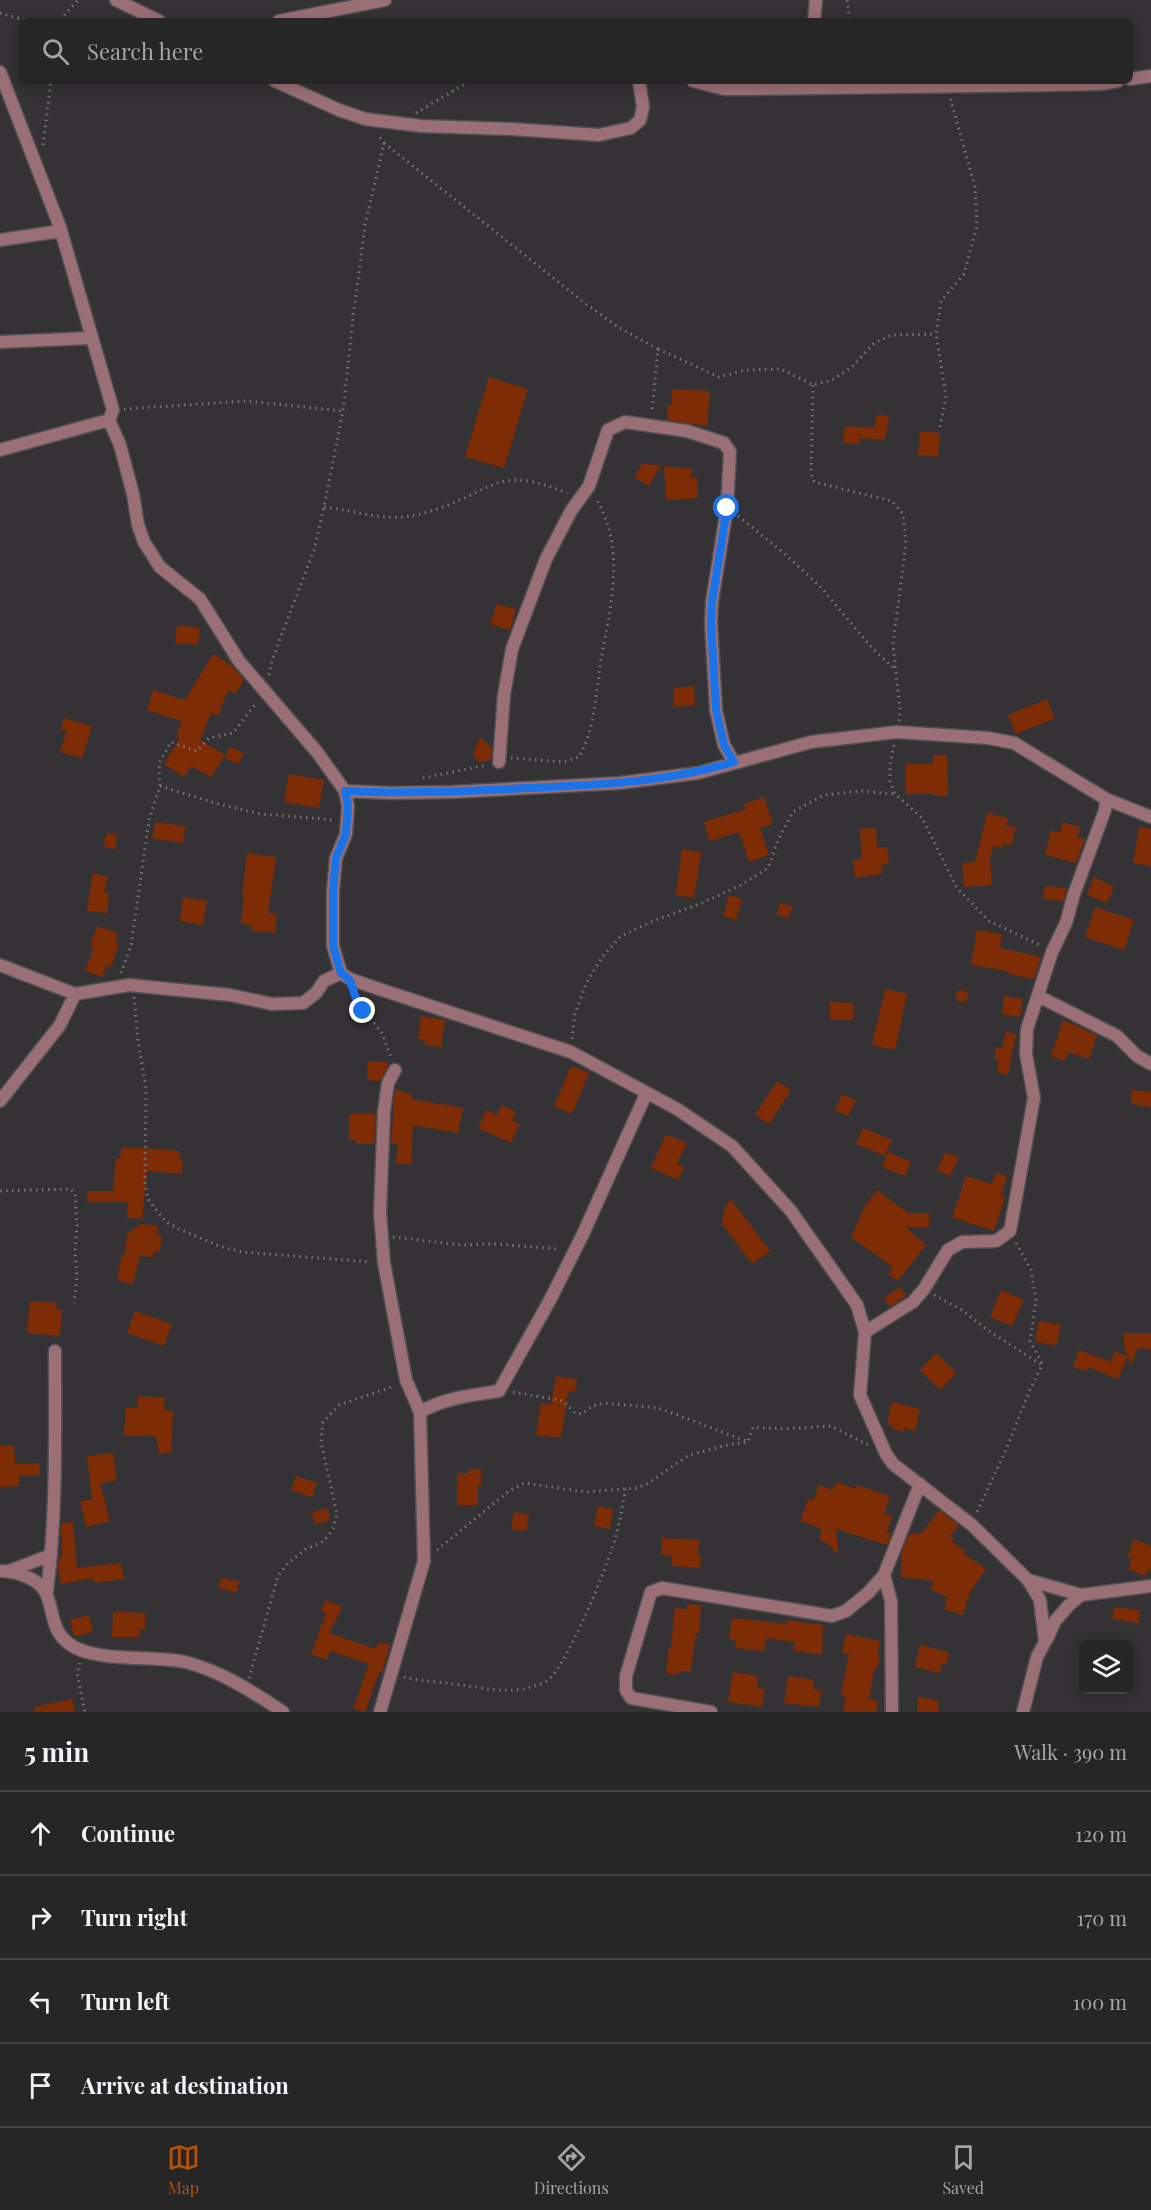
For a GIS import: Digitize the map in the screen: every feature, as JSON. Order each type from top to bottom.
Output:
[{"type":"street","points":[[116,0],[153,18]]},
{"type":"street","points":[[292,18],[368,1],[385,0]]},
{"type":"street","points":[[814,18],[816,0]]},
{"type":"street","points":[[0,72],[61,231],[120,445],[144,543],[160,567],[200,599],[238,661],[317,752],[345,791],[348,806],[346,834],[336,858],[333,891],[333,946],[346,976]]},
{"type":"street","points":[[1133,79],[1151,76]]},
{"type":"street","points":[[281,84],[365,119],[599,135],[631,128],[640,120],[643,107],[639,84]]},
{"type":"street","points":[[705,84],[724,89],[802,85],[947,87],[1100,84]]},
{"type":"street","points":[[0,240],[61,231]]},
{"type":"street","points":[[0,342],[91,338]]},
{"type":"street","points":[[0,450],[111,415]]},
{"type":"street","points":[[499,762],[504,695],[512,649],[546,559],[571,511],[589,486],[608,430],[625,422],[687,431],[724,443],[730,452],[727,508],[712,602],[711,623],[716,710],[724,745],[734,762]]},
{"type":"street","points":[[345,791],[391,794],[620,783],[698,773],[811,742],[897,732],[988,738],[1014,744],[1106,799],[1151,817]]},
{"type":"street","points":[[865,1332],[913,1302],[924,1289],[948,1250],[962,1242],[996,1241],[1010,1231],[1034,1098],[1026,1054],[1027,1029],[1052,952],[1066,923],[1074,894],[1105,810],[1106,799]]},
{"type":"street","points":[[0,965],[75,994],[131,985],[230,995],[272,1004],[303,1003],[316,993],[324,981],[346,976],[571,1052],[677,1109],[732,1146],[767,1183],[791,1211],[851,1295],[857,1305],[865,1332],[860,1395],[886,1454],[893,1464],[972,1525],[1028,1580],[1040,1600],[1045,1642]]},
{"type":"street","points":[[0,1101],[60,1025],[75,994]]},
{"type":"street","points":[[1038,996],[1117,1036],[1137,1056],[1151,1064]]},
{"type":"street","points":[[380,1712],[424,1561],[420,1412],[406,1380],[384,1263],[382,1236],[380,1176],[384,1111],[388,1083],[395,1070]]},
{"type":"street","points":[[420,1412],[432,1405],[499,1390],[550,1300],[646,1094]]},
{"type":"street","points":[[55,1351],[55,1455],[51,1555],[47,1591],[55,1625],[66,1642],[82,1652],[184,1662],[222,1675],[247,1688],[283,1712]]},
{"type":"street","points":[[711,1712],[631,1698],[626,1690],[626,1676],[638,1642],[651,1592],[662,1588],[832,1616],[846,1611],[868,1593],[884,1575],[920,1484]]},
{"type":"street","points":[[4,1571],[51,1555]]},
{"type":"street","points":[[4,1571],[34,1578],[47,1591]]},
{"type":"street","points":[[884,1575],[891,1601],[892,1712]]},
{"type":"street","points":[[1028,1580],[1081,1595],[1151,1586]]},
{"type":"street","points":[[1023,1712],[1037,1657],[1055,1621],[1081,1595]]},
{"type":"path","points":[[63,18],[78,0]]},
{"type":"path","points":[[847,0],[850,18]]},
{"type":"path","points":[[0,12],[19,18]]},
{"type":"path","points":[[42,151],[51,84]]},
{"type":"path","points":[[399,123],[465,84]]},
{"type":"path","points":[[940,427],[946,396],[936,334],[941,301],[964,274],[977,226],[975,186],[947,87]]},
{"type":"path","points":[[365,119],[384,143],[586,304],[618,327],[658,349],[719,377],[745,370],[782,369],[813,385],[832,380],[852,367],[874,343],[892,335],[936,334]]},
{"type":"path","points":[[384,143],[365,225],[343,411],[314,550],[272,660],[266,691],[233,733],[209,738],[197,751],[171,742],[159,763],[160,786],[149,820],[131,946],[121,975],[131,985],[146,1088],[145,1183],[148,1199],[166,1222],[219,1246],[242,1252],[384,1263]]},
{"type":"path","points":[[645,426],[653,409],[658,349]]},
{"type":"path","points":[[813,385],[811,466],[814,482],[891,501],[903,514],[906,543],[893,644],[900,710],[890,765],[890,781],[895,794],[922,818],[957,888],[989,921],[1029,938],[1052,952]]},
{"type":"path","points":[[111,415],[246,401],[343,411]]},
{"type":"path","points":[[324,507],[380,518],[412,516],[457,501],[500,482],[515,480],[540,483],[580,498]]},
{"type":"path","points":[[413,781],[510,758],[564,762],[579,757],[585,748],[593,714],[609,609],[613,557],[609,524],[589,486]]},
{"type":"path","points":[[727,508],[779,549],[819,585],[872,648],[896,670]]},
{"type":"path","points":[[160,786],[218,804],[261,814],[347,820]]},
{"type":"path","points":[[571,1052],[575,1013],[587,982],[602,957],[621,936],[722,894],[768,868],[778,840],[794,812],[824,795],[861,791],[895,794]]},
{"type":"path","points":[[346,976],[363,1011],[381,1031],[395,1070]]},
{"type":"path","points":[[0,1191],[71,1189],[75,1195],[77,1276],[74,1303]]},
{"type":"path","points":[[1010,1231],[1031,1270],[1036,1300],[1030,1341],[1042,1365]]},
{"type":"path","points":[[382,1236],[461,1245],[494,1244],[574,1251]]},
{"type":"path","points":[[924,1289],[962,1310],[986,1329],[1042,1365]]},
{"type":"path","points":[[972,1525],[1042,1365]]},
{"type":"path","points":[[247,1688],[278,1576],[297,1556],[324,1541],[333,1528],[337,1514],[321,1442],[323,1422],[339,1405],[406,1380]]},
{"type":"path","points":[[499,1390],[524,1392],[563,1401],[575,1413],[582,1414],[592,1406],[604,1403],[660,1408],[748,1442]]},
{"type":"path","points":[[748,1442],[753,1427],[783,1429],[831,1426],[886,1454]]},
{"type":"path","points":[[424,1561],[510,1491],[524,1483],[585,1492],[636,1488],[647,1484],[689,1455],[748,1442]]},
{"type":"path","points":[[391,1674],[492,1691],[521,1689],[547,1681],[569,1650],[587,1610],[615,1540],[626,1489]]},
{"type":"path","points":[[82,1652],[77,1673],[85,1712]]},
{"type":"building","points":[[489,377],[528,389],[504,468],[465,457]]},
{"type":"building","points":[[672,389],[710,391],[707,426],[667,420],[668,405],[672,405]]},
{"type":"building","points":[[877,414],[889,416],[885,440],[859,438],[859,444],[843,443],[845,426],[874,428]]},
{"type":"building","points":[[920,431],[940,433],[938,457],[918,455]]},
{"type":"building","points":[[642,464],[661,465],[649,486],[634,477]]},
{"type":"building","points":[[664,466],[692,469],[691,478],[697,478],[698,498],[666,500]]},
{"type":"building","points":[[497,604],[516,609],[510,630],[490,624]]},
{"type":"building","points":[[177,625],[200,628],[198,645],[175,643]]},
{"type":"building","points":[[213,654],[233,667],[244,680],[235,694],[228,690],[218,716],[211,713],[200,740],[225,755],[211,777],[191,766],[184,777],[164,764],[180,738],[176,737],[182,721],[147,710],[153,690],[185,700]]},
{"type":"building","points":[[694,686],[695,705],[674,707],[673,688]]},
{"type":"building","points":[[1047,699],[1055,718],[1016,734],[1008,715]]},
{"type":"building","points":[[64,718],[92,726],[82,758],[60,752],[67,731],[61,730]]},
{"type":"building","points":[[480,737],[492,748],[491,758],[486,762],[478,762],[473,754]]},
{"type":"building","points":[[230,747],[244,753],[238,764],[225,758]]},
{"type":"building","points":[[933,755],[947,755],[948,796],[906,794],[906,764],[933,764]]},
{"type":"building","points":[[289,774],[324,780],[319,808],[284,802]]},
{"type":"building","points":[[764,797],[773,824],[760,828],[769,855],[749,862],[739,832],[710,841],[704,822],[746,809],[744,804]]},
{"type":"building","points":[[987,813],[1008,818],[1006,825],[1016,827],[1011,845],[1003,844],[1002,848],[993,846],[990,860],[992,885],[964,887],[962,863],[975,862]]},
{"type":"building","points":[[155,822],[185,826],[183,843],[152,838]]},
{"type":"building","points":[[1063,822],[1080,827],[1077,837],[1085,839],[1076,863],[1045,855],[1051,830],[1060,833]]},
{"type":"building","points":[[1139,827],[1151,829],[1151,866],[1133,863]]},
{"type":"building","points":[[876,828],[877,848],[887,847],[889,864],[881,865],[882,874],[855,878],[853,860],[862,859],[860,829]]},
{"type":"building","points":[[106,833],[117,834],[115,849],[104,847]]},
{"type":"building","points":[[682,849],[701,852],[694,898],[676,895]]},
{"type":"building","points":[[247,853],[276,857],[268,913],[277,914],[275,933],[251,930],[251,925],[241,924]]},
{"type":"building","points":[[93,873],[108,877],[104,892],[109,893],[107,913],[87,911]]},
{"type":"building","points":[[1094,877],[1114,887],[1107,903],[1087,895]]},
{"type":"building","points":[[1045,886],[1066,888],[1064,901],[1043,899]]},
{"type":"building","points":[[729,895],[742,899],[736,920],[723,916]]},
{"type":"building","points":[[183,897],[207,901],[203,925],[180,921]]},
{"type":"building","points":[[780,903],[792,906],[789,918],[777,915]]},
{"type":"building","points":[[1095,907],[1134,920],[1124,950],[1085,937]]},
{"type":"building","points":[[97,926],[118,933],[115,942],[119,943],[111,967],[107,965],[103,977],[85,971],[94,946],[90,945]]},
{"type":"building","points":[[977,930],[1002,934],[1000,948],[1041,957],[1034,979],[1008,974],[1008,971],[971,965]]},
{"type":"building","points":[[885,989],[907,994],[895,1050],[872,1045]]},
{"type":"building","points":[[964,990],[968,996],[964,1002],[960,1002],[956,994]]},
{"type":"building","points":[[1004,996],[1023,999],[1020,1017],[1002,1014]]},
{"type":"building","points":[[830,1002],[853,1003],[853,1020],[830,1020]]},
{"type":"building","points":[[421,1016],[445,1020],[441,1047],[424,1045],[425,1040],[418,1039]]},
{"type":"building","points":[[1063,1020],[1097,1035],[1089,1059],[1068,1052],[1065,1061],[1051,1056]]},
{"type":"building","points":[[1006,1032],[1016,1034],[1008,1075],[997,1072],[999,1060],[995,1060],[995,1047],[1002,1048]]},
{"type":"building","points":[[368,1061],[387,1062],[387,1068],[380,1081],[367,1080]]},
{"type":"building","points":[[571,1066],[589,1073],[572,1114],[554,1106]]},
{"type":"building","points":[[777,1081],[791,1090],[769,1124],[755,1115]]},
{"type":"building","points":[[395,1089],[413,1095],[411,1099],[463,1108],[458,1133],[413,1125],[411,1164],[396,1163],[398,1144],[391,1144]]},
{"type":"building","points":[[1132,1090],[1151,1092],[1151,1107],[1131,1104]]},
{"type":"building","points":[[842,1094],[856,1100],[848,1116],[835,1110]]},
{"type":"building","points":[[501,1105],[516,1112],[512,1120],[519,1124],[511,1143],[478,1128],[486,1110],[497,1115]]},
{"type":"building","points":[[353,1113],[376,1114],[374,1144],[356,1144],[356,1140],[349,1140],[349,1116]]},
{"type":"building","points":[[863,1128],[892,1140],[885,1156],[856,1144]]},
{"type":"building","points":[[666,1134],[687,1143],[677,1164],[684,1167],[678,1180],[651,1168]]},
{"type":"building","points":[[122,1147],[180,1151],[179,1159],[183,1159],[182,1174],[147,1171],[142,1219],[127,1218],[128,1202],[87,1202],[87,1191],[113,1191],[116,1158],[120,1159]]},
{"type":"building","points":[[888,1152],[911,1162],[905,1176],[882,1167]]},
{"type":"building","points":[[945,1153],[959,1157],[950,1176],[937,1170]]},
{"type":"building","points":[[996,1173],[1007,1176],[1001,1196],[1005,1197],[994,1231],[952,1217],[966,1176],[992,1184]]},
{"type":"building","points":[[877,1190],[908,1213],[929,1213],[929,1227],[905,1227],[926,1245],[898,1281],[888,1274],[893,1267],[851,1237],[864,1208]]},
{"type":"building","points":[[731,1199],[770,1251],[752,1264],[722,1224],[725,1207]]},
{"type":"building","points":[[141,1224],[158,1226],[157,1235],[162,1236],[160,1252],[154,1251],[153,1257],[140,1256],[133,1284],[117,1280],[122,1254],[125,1255],[127,1234]]},
{"type":"building","points":[[900,1287],[906,1296],[890,1307],[884,1298]]},
{"type":"building","points":[[1001,1290],[1024,1300],[1012,1326],[990,1317]]},
{"type":"building","points":[[30,1301],[57,1303],[56,1310],[62,1310],[60,1336],[27,1333]]},
{"type":"building","points":[[135,1311],[172,1324],[164,1346],[127,1333]]},
{"type":"building","points":[[1039,1321],[1061,1325],[1056,1346],[1035,1341]]},
{"type":"building","points":[[1124,1333],[1151,1333],[1151,1349],[1138,1348],[1131,1365],[1124,1346]]},
{"type":"building","points":[[1079,1350],[1111,1362],[1115,1351],[1128,1356],[1118,1379],[1088,1367],[1086,1371],[1073,1367]]},
{"type":"building","points":[[936,1353],[956,1373],[940,1390],[920,1370]]},
{"type":"building","points":[[556,1376],[577,1379],[575,1392],[568,1391],[561,1438],[536,1435],[541,1403],[551,1404]]},
{"type":"building","points":[[138,1396],[165,1398],[164,1410],[173,1411],[171,1452],[159,1454],[156,1436],[124,1435],[126,1408],[137,1408]]},
{"type":"building","points":[[892,1402],[920,1409],[915,1431],[905,1428],[904,1432],[893,1429],[893,1426],[887,1424]]},
{"type":"building","points":[[14,1445],[15,1464],[39,1463],[40,1475],[19,1476],[20,1486],[0,1487],[0,1446]]},
{"type":"building","points":[[113,1453],[117,1480],[100,1483],[110,1521],[86,1527],[80,1502],[92,1499],[87,1456]]},
{"type":"building","points":[[468,1469],[481,1469],[478,1505],[457,1505],[457,1473],[469,1473]]},
{"type":"building","points":[[296,1476],[317,1483],[312,1497],[291,1490]]},
{"type":"building","points":[[837,1482],[856,1489],[857,1485],[890,1496],[884,1514],[892,1516],[887,1533],[892,1533],[887,1545],[836,1529],[838,1555],[827,1543],[820,1540],[821,1528],[800,1521],[809,1498],[814,1500],[819,1485],[832,1490]]},
{"type":"building","points":[[598,1506],[613,1509],[610,1529],[594,1526]]},
{"type":"building","points":[[327,1508],[330,1520],[315,1524],[312,1512]]},
{"type":"building","points":[[939,1510],[959,1525],[950,1536],[954,1539],[952,1542],[986,1569],[970,1592],[963,1615],[944,1609],[947,1597],[930,1589],[934,1581],[901,1577],[901,1553],[909,1534],[921,1534]]},
{"type":"building","points":[[514,1512],[529,1515],[526,1531],[511,1529]]},
{"type":"building","points":[[73,1522],[77,1568],[121,1563],[124,1579],[94,1583],[93,1578],[61,1584],[58,1568],[59,1559],[62,1558],[61,1523]]},
{"type":"building","points":[[662,1538],[699,1540],[700,1568],[672,1566],[672,1556],[661,1555]]},
{"type":"building","points":[[1134,1539],[1151,1546],[1151,1571],[1148,1569],[1146,1576],[1128,1569],[1132,1559],[1127,1557]]},
{"type":"building","points":[[221,1578],[239,1581],[237,1592],[219,1589]]},
{"type":"building","points":[[326,1600],[342,1607],[329,1633],[376,1649],[378,1642],[390,1645],[382,1673],[379,1672],[365,1712],[353,1709],[369,1664],[330,1651],[327,1660],[311,1654],[326,1613],[321,1611]]},
{"type":"building","points":[[687,1604],[701,1605],[699,1633],[696,1633],[691,1672],[679,1671],[678,1675],[666,1673],[675,1608],[687,1609]]},
{"type":"building","points":[[1114,1607],[1140,1610],[1139,1623],[1112,1619]]},
{"type":"building","points":[[113,1612],[145,1613],[145,1629],[140,1629],[139,1637],[112,1637]]},
{"type":"building","points":[[89,1615],[93,1632],[74,1636],[70,1620]]},
{"type":"building","points":[[732,1618],[787,1624],[787,1620],[823,1625],[822,1655],[794,1651],[795,1642],[766,1638],[764,1651],[735,1648],[736,1640],[729,1639]]},
{"type":"building","points":[[846,1634],[880,1641],[877,1655],[880,1656],[877,1670],[874,1670],[869,1699],[878,1701],[876,1712],[843,1712],[846,1695],[841,1695],[849,1654],[842,1653]]},
{"type":"building","points":[[920,1645],[949,1652],[946,1665],[942,1664],[940,1673],[915,1667]]},
{"type":"building","points":[[733,1672],[758,1676],[757,1688],[765,1689],[762,1707],[728,1702]]},
{"type":"building","points":[[788,1676],[814,1680],[813,1689],[821,1690],[819,1707],[784,1703]]},
{"type":"building","points":[[918,1697],[938,1700],[939,1712],[917,1712]]},
{"type":"building","points":[[72,1699],[75,1712],[35,1712],[34,1707]]},
{"type":"route","points":[[363,1011],[350,980],[341,973],[333,946],[333,891],[336,858],[346,834],[348,806],[345,791],[391,794],[620,783],[698,773],[734,762],[724,745],[716,710],[711,623],[712,602],[727,508]]}]
